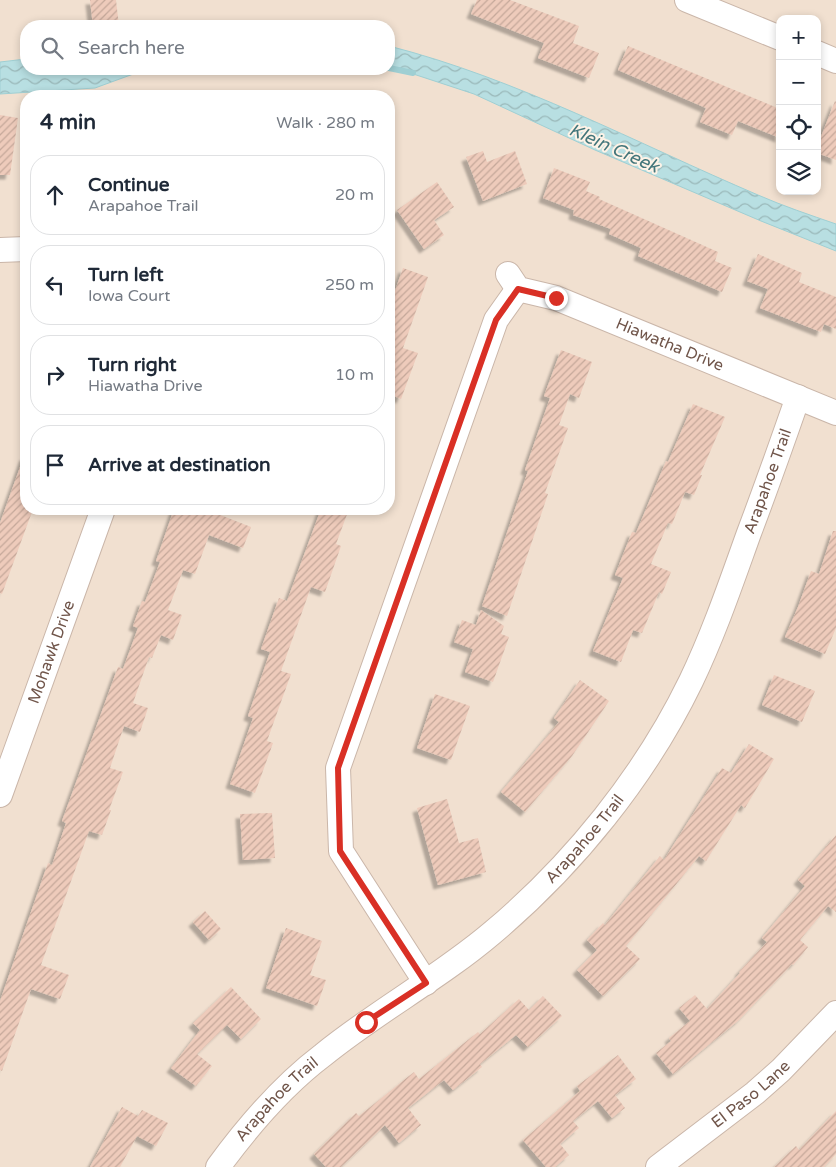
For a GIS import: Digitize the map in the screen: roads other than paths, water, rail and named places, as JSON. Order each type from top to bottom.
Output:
[{"type":"street","points":[[687,0],[776,36]]},
{"type":"street","points":[[821,55],[836,61]]},
{"type":"street","points":[[0,250],[20,249]]},
{"type":"street","name":"Hiawatha Drive","points":[[426,983],[340,851],[338,768],[496,320],[513,281],[836,413]]},
{"type":"street","name":"Arapahoe Trail","points":[[218,1167],[238,1140],[284,1089],[321,1056],[366,1022],[426,983],[492,933],[552,878],[604,818],[652,750],[690,682],[720,613],[798,397]]},
{"type":"street","name":"Mohawk Drive","points":[[0,795],[101,515]]},
{"type":"street","name":"El Paso Lane","points":[[658,1167],[755,1093],[781,1070],[836,1013]]},
{"type":"water","points":[[395,48],[484,76],[530,94],[767,199],[836,224],[836,251],[595,150],[474,94],[395,68]]},
{"type":"water","points":[[20,60],[20,75],[131,75],[95,88],[20,90],[20,93],[0,94],[0,62]]},
{"type":"waterway","name":"Klein Creek","points":[[395,69],[413,73]]}]
